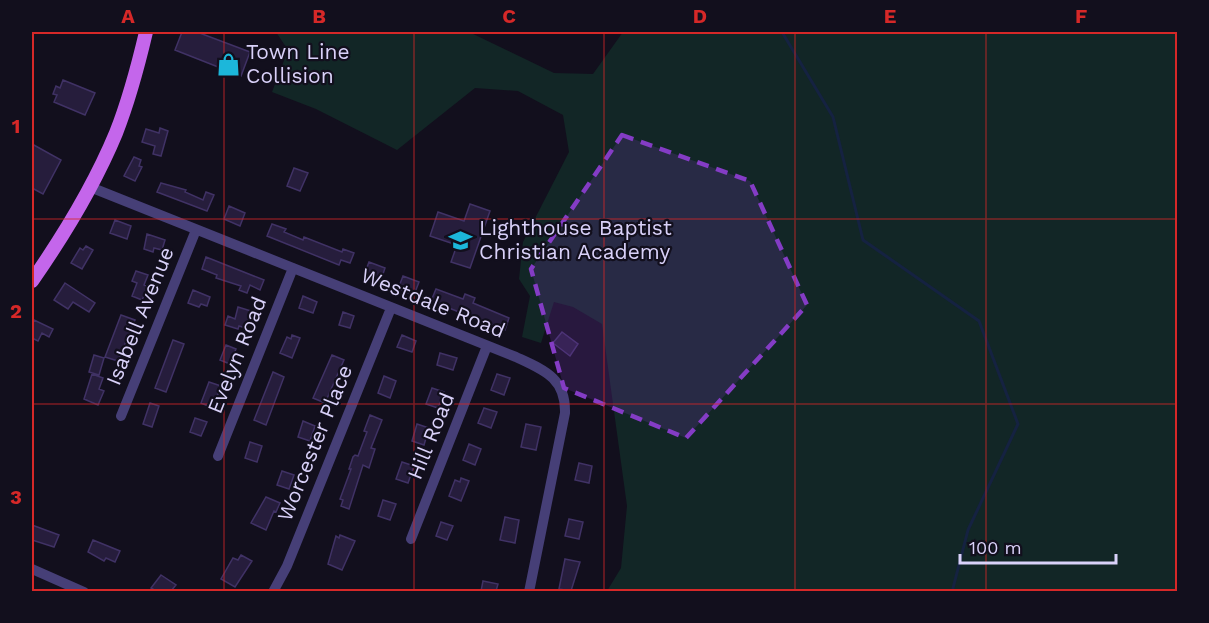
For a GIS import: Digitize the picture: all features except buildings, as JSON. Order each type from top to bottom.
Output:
[{"type":"main road","points":[[32,281],[63,235],[90,187],[123,114],[146,32]]},
{"type":"street","name":"Westdale Road","points":[[90,187],[546,371],[558,384],[565,401],[565,419],[529,591]]},
{"type":"street","name":"Isabell Avenue","points":[[121,416],[196,230]]},
{"type":"street","name":"Evelyn Road","points":[[218,456],[293,268]]},
{"type":"street","name":"Worcester Place","points":[[273,591],[286,566],[391,308]]},
{"type":"street","name":"Hill Road","points":[[411,539],[487,346]]},
{"type":"street","points":[[32,569],[84,591]]},
{"type":"highlighted area","points":[[622,135],[750,181],[807,305],[686,438],[564,388],[531,269]]},
{"type":"green space","points":[[276,32],[469,32],[554,73],[593,74],[623,32],[1177,32],[1177,590],[607,591],[621,568],[627,506],[602,324],[573,307],[554,302],[541,343],[522,337],[530,296],[519,279],[523,242],[569,152],[563,115],[518,91],[475,88],[397,150],[316,109],[272,92],[288,50]]},
{"type":"waterway","points":[[782,32],[833,117],[863,240],[979,321],[1018,424],[968,530],[952,592]]},
{"type":"place","name":"Town Line Collision","points":[[228,64]]},
{"type":"place","name":"Lighthouse Baptist Christian Academy","points":[[461,240]]}]
